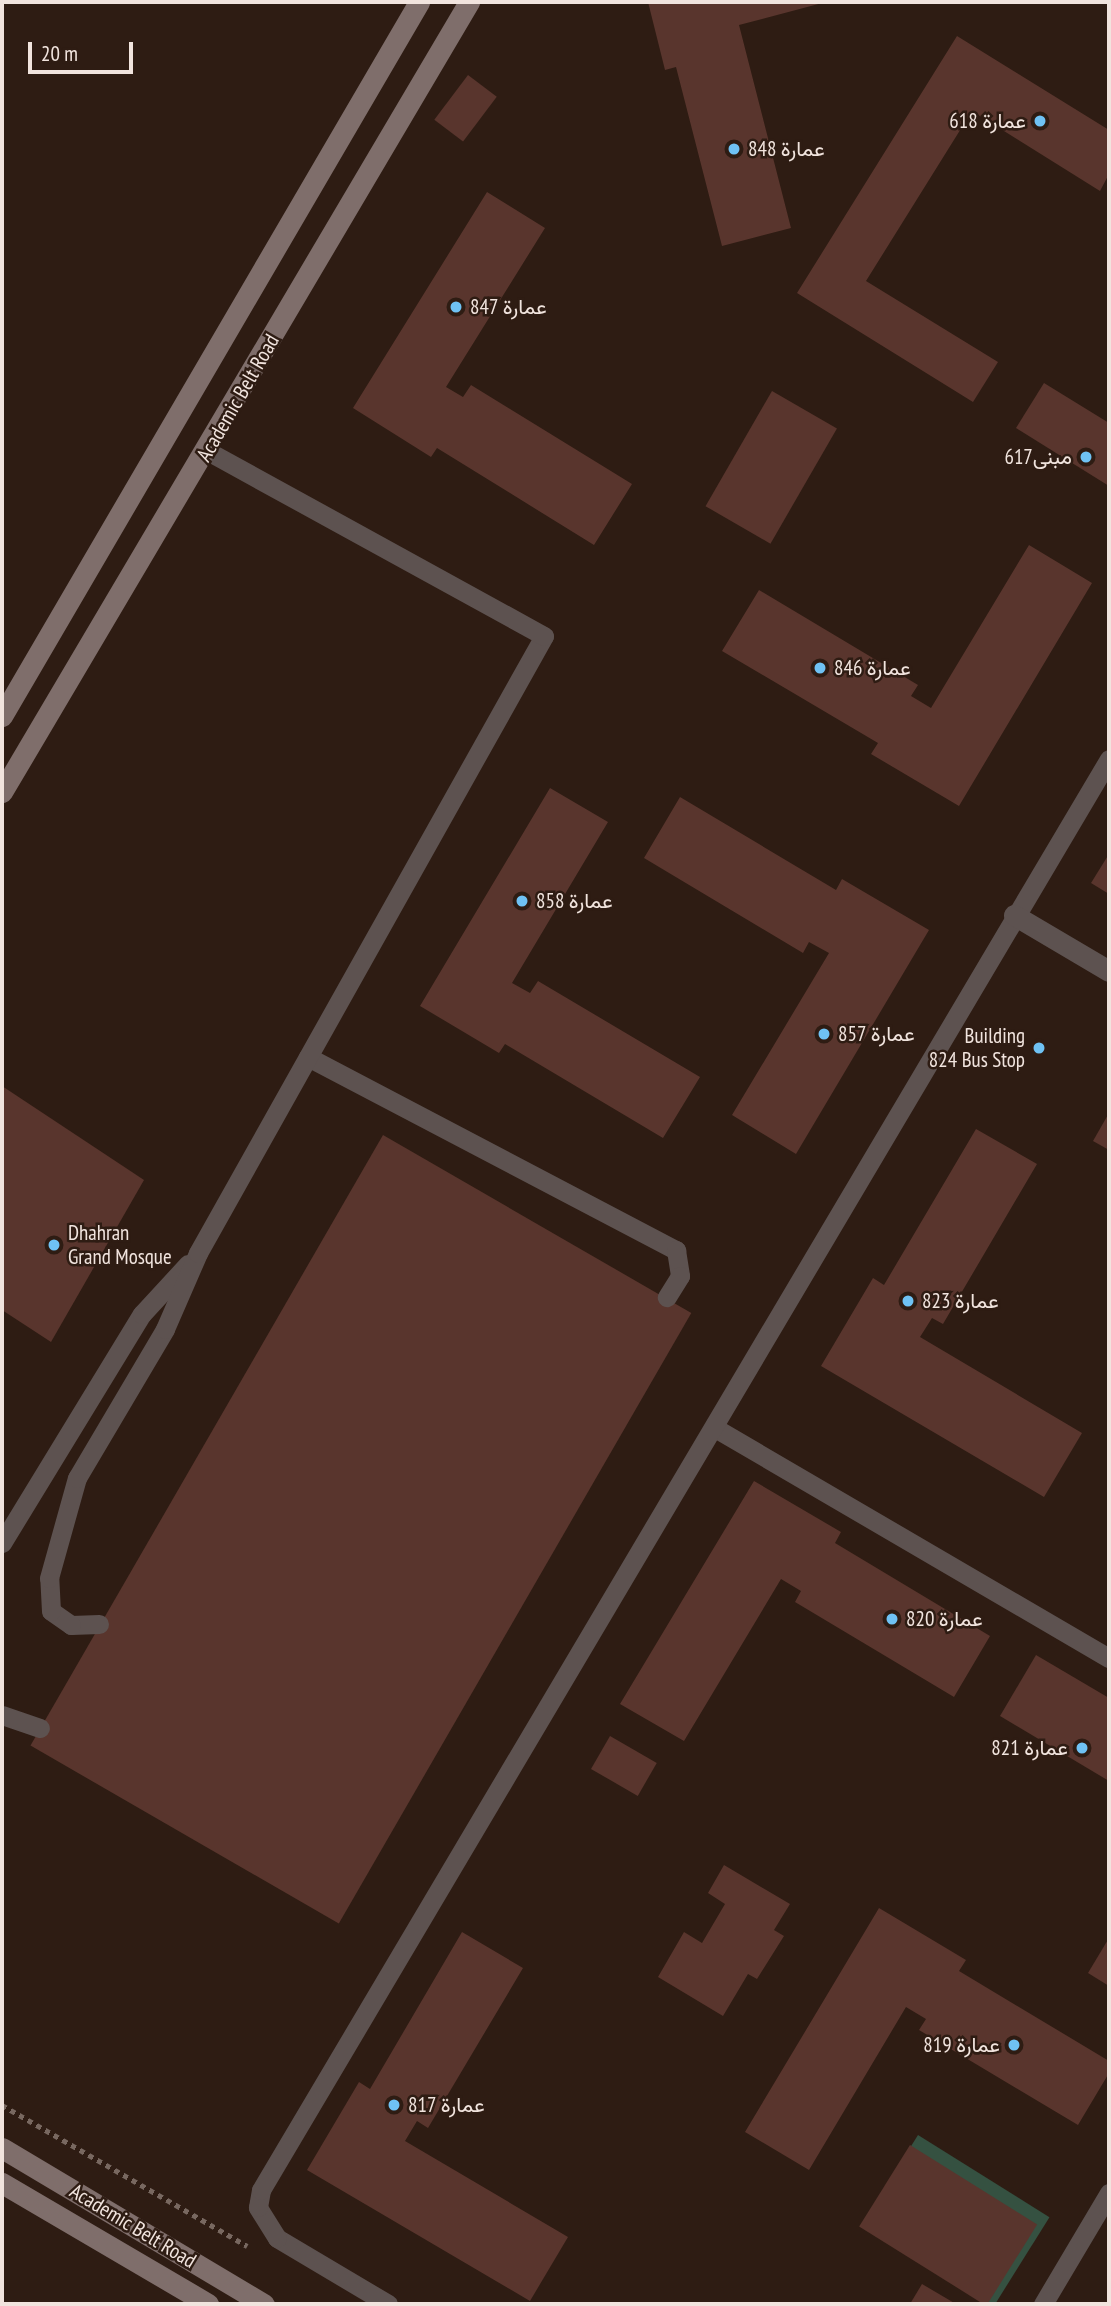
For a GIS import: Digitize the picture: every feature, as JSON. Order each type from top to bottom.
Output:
[{"type":"street","name":"Academic Belt Road","points":[[2,716],[419,2]]},
{"type":"street","name":"Academic Belt Road","points":[[2,792],[207,451],[469,2]]},
{"type":"street","points":[[1014,915],[1109,971]]},
{"type":"street","name":"Academic Belt Road","points":[[2,2148],[264,2304]]},
{"type":"street","name":"Academic Belt Road","points":[[2,2183],[208,2304]]},
{"type":"lane","points":[[99,1624],[71,1625],[51,1611],[49,1578],[60,1530],[77,1478],[165,1329],[198,1253],[544,636],[207,451]]},
{"type":"lane","points":[[388,2304],[277,2238],[263,2225],[261,2190],[715,1428],[1014,915],[1109,759]]},
{"type":"lane","points":[[308,1057],[676,1250],[680,1276],[667,1297]]},
{"type":"lane","points":[[2,1543],[142,1314],[198,1253]]},
{"type":"lane","points":[[715,1428],[1109,1658]]},
{"type":"lane","points":[[2,1715],[40,1728]]},
{"type":"lane","points":[[1042,2304],[1109,2193]]},
{"type":"path","points":[[2,2105],[261,2254]]},
{"type":"green space","points":[[918,2135],[1049,2217],[995,2304],[987,2304],[861,2226]]},
{"type":"building","name":"عمارة 848","points":[[648,2],[826,2],[739,25],[791,228],[722,246],[676,67],[665,70]]},
{"type":"building","points":[[957,36],[1109,130],[1109,174],[1100,191],[972,111],[866,281],[998,362],[973,402],[797,293]]},
{"type":"building","points":[[468,75],[497,97],[463,141],[434,120]]},
{"type":"building","name":"عمارة 847","points":[[487,192],[545,228],[446,387],[463,397],[471,385],[632,484],[594,545],[437,448],[431,457],[353,408]]},
{"type":"building","name":"مبنى617","points":[[1044,383],[1109,423],[1109,486],[1016,428]]},
{"type":"building","points":[[772,391],[837,428],[770,544],[706,506]]},
{"type":"building","name":"عمارة 846","points":[[1029,545],[1092,583],[959,806],[871,754],[878,743],[722,651],[759,590],[918,685],[911,696],[931,708]]},
{"type":"building","name":"عمارة 858","points":[[550,788],[608,822],[512,983],[530,993],[538,981],[700,1077],[663,1138],[505,1044],[499,1053],[420,1006]]},
{"type":"building","name":"عمارة 857","points":[[680,797],[836,890],[842,879],[929,930],[796,1154],[732,1115],[829,953],[809,942],[803,953],[644,858]]},
{"type":"building","points":[[1109,854],[1109,894],[1091,883]]},
{"type":"building","name":"Dhahran Grand Mosque","points":[[2,1086],[144,1180],[51,1342],[2,1310]]},
{"type":"building","points":[[1109,1113],[1109,1150],[1093,1141]]},
{"type":"building","name":"عمارة 823","points":[[976,1129],[1037,1164],[943,1324],[932,1318],[920,1337],[1082,1433],[1044,1497],[821,1366],[873,1278],[884,1285]]},
{"type":"building","points":[[383,1135],[691,1313],[339,1924],[30,1746]]},
{"type":"building","name":"عمارة 820","points":[[754,1481],[841,1532],[835,1543],[990,1636],[954,1697],[795,1602],[801,1591],[781,1579],[684,1741],[620,1704]]},
{"type":"building","name":"عمارة 821","points":[[1036,1655],[1109,1698],[1109,1781],[1000,1716]]},
{"type":"building","points":[[610,1736],[657,1763],[638,1796],[591,1769]]},
{"type":"building","points":[[724,1865],[790,1904],[774,1930],[784,1936],[757,1979],[748,1974],[723,2016],[658,1977],[684,1932],[702,1943],[725,1904],[708,1893]]},
{"type":"building","name":"عمارة 819","points":[[879,1908],[966,1960],[959,1971],[1109,2061],[1109,2073],[1078,2125],[919,2030],[926,2019],[906,2007],[809,2170],[745,2132]]},
{"type":"building","name":"عمارة 817","points":[[462,1932],[523,1968],[428,2128],[417,2121],[405,2141],[568,2237],[530,2301],[307,2170],[359,2082],[370,2089]]},
{"type":"building","points":[[1109,1938],[1109,1986],[1088,1973]]},
{"type":"building","points":[[910,2145],[1037,2224],[988,2304],[983,2304],[859,2226]]},
{"type":"building","points":[[922,2284],[956,2304],[910,2304]]},
{"type":"place","name":"عمارة 618","points":[[1040,121]]},
{"type":"place","name":"عمارة 848","points":[[734,149]]},
{"type":"place","name":"عمارة 847","points":[[456,307]]},
{"type":"place","name":"مبنى617","points":[[1086,457]]},
{"type":"place","name":"عمارة 846","points":[[820,668]]},
{"type":"place","name":"عمارة 858","points":[[522,901]]},
{"type":"place","name":"عمارة 857","points":[[824,1034]]},
{"type":"place","name":"Building 824 Bus Stop","points":[[1039,1048]]},
{"type":"place","name":"Dhahran Grand Mosque","points":[[54,1245]]},
{"type":"place","name":"عمارة 823","points":[[908,1301]]},
{"type":"place","name":"عمارة 820","points":[[892,1619]]},
{"type":"place","name":"عمارة 821","points":[[1082,1748]]},
{"type":"place","name":"عمارة 819","points":[[1014,2045]]},
{"type":"place","name":"عمارة 817","points":[[394,2105]]}]
